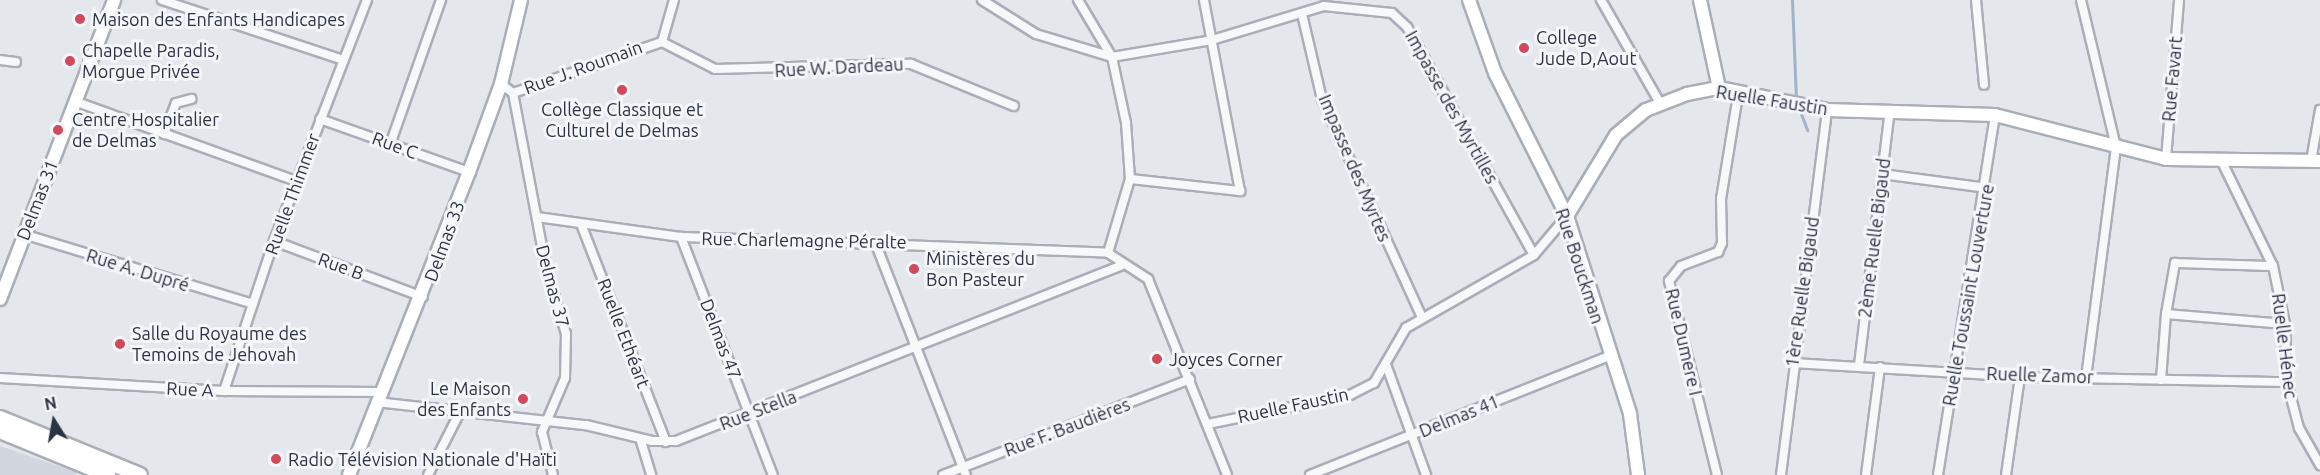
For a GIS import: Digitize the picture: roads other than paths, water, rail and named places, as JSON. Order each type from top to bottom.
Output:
[{"type":"main road","points":[[0,418],[140,475]]},
{"type":"main road","points":[[0,431],[108,475]]},
{"type":"street","name":"Delmas 31","points":[[0,299],[114,0]]},
{"type":"street","points":[[162,0],[343,60]]},
{"type":"street","name":"Ruelle Thimmer","points":[[224,391],[274,241],[367,0]]},
{"type":"street","points":[[391,142],[441,0]]},
{"type":"street","name":"Delmas 33","points":[[349,475],[379,397],[424,297],[501,84],[521,0]]},
{"type":"street","name":"Rue J. Roumain","points":[[501,84],[513,93],[662,42],[674,0]]},
{"type":"street","points":[[981,0],[1036,34],[1112,57],[1212,40],[1302,14]]},
{"type":"street","points":[[1078,0],[1112,57],[1126,123],[1130,179],[1108,253],[1121,266],[1148,279],[1227,475]]},
{"type":"street","points":[[1130,179],[1240,191],[1204,0]]},
{"type":"street","name":"Rue Bouckman","points":[[1469,0],[1495,73],[1567,216],[1609,356],[1630,414],[1638,475]]},
{"type":"street","points":[[1601,0],[1660,103]]},
{"type":"street","points":[[1700,0],[1719,88]]},
{"type":"street","points":[[1976,0],[1984,85]]},
{"type":"street","points":[[2081,0],[2116,147],[2086,377]]},
{"type":"street","name":"Rue Favart","points":[[2166,159],[2179,0]]},
{"type":"street","name":"Impasse des Myrtilles","points":[[1302,14],[1324,6],[1355,6],[1401,18],[1534,255]]},
{"type":"street","name":"Impasse des Myrtes","points":[[1302,14],[1322,99],[1422,317]]},
{"type":"street","name":"Rue W. Dardeau","points":[[662,42],[715,69],[911,64],[1014,106]]},
{"type":"street","points":[[0,60],[16,62]]},
{"type":"street","name":"Ruelle Faustin","points":[[1208,424],[1350,394],[1374,382],[1387,367],[1407,328],[1422,317],[1534,255],[1567,216],[1616,135],[1660,103],[1719,88],[1738,95],[1796,107],[1995,115],[2166,159],[2222,162],[2315,161]]},
{"type":"street","name":"Delmas 37","points":[[513,93],[537,217],[568,356],[565,378],[544,420]]},
{"type":"street","name":"Rue Dumere I","points":[[1717,475],[1669,281],[1681,266],[1718,252],[1722,243],[1722,188],[1738,95]]},
{"type":"street","points":[[164,134],[176,103],[191,99]]},
{"type":"street","points":[[74,101],[296,181]]},
{"type":"street","name":"1ère Ruelle Bigaud","points":[[1781,475],[1793,363],[1827,110]]},
{"type":"street","name":"2ème Ruelle Bigaud","points":[[1859,365],[1890,110]]},
{"type":"street","points":[[2315,161],[2320,111]]},
{"type":"street","name":"Ruelle Toussaint Louverture","points":[[1938,475],[1953,370],[1987,188],[1995,115]]},
{"type":"street","name":"Rue C","points":[[320,119],[391,142],[469,172]]},
{"type":"street","name":"Ruelle Hénec","points":[[2222,162],[2273,266],[2285,324],[2287,382],[2299,428],[2320,465]]},
{"type":"street","points":[[1882,174],[1987,188]]},
{"type":"street","name":"Rue Charlemagne Péralte","points":[[537,217],[681,237],[875,242],[1108,253]]},
{"type":"street","name":"Ruelle Ethéart","points":[[581,224],[666,442]]},
{"type":"street","name":"Rue A. Dupré","points":[[23,234],[253,304]]},
{"type":"street","name":"Delmas 47","points":[[681,237],[773,475]]},
{"type":"street","name":"Rue B","points":[[274,241],[424,297]]},
{"type":"street","points":[[875,242],[964,471]]},
{"type":"street","points":[[2161,380],[2172,266],[2182,262],[2273,266]]},
{"type":"street","name":"Rue Stella","points":[[379,397],[460,412],[544,420],[666,442],[750,414],[1121,266]]},
{"type":"street","points":[[2166,314],[2285,324]]},
{"type":"street","name":"Delmas 41","points":[[1310,475],[1609,356]]},
{"type":"street","name":"Ruelle Zamor","points":[[1793,363],[1953,370],[2020,377],[2287,382]]},
{"type":"street","points":[[1387,367],[1426,475]]},
{"type":"street","points":[[1866,475],[1880,367]]},
{"type":"street","points":[[2006,475],[2020,377]]},
{"type":"street","name":"Rue A","points":[[0,378],[379,397]]},
{"type":"street","name":"Rue F. Baudières","points":[[944,475],[964,471],[1190,379]]},
{"type":"street","points":[[428,475],[460,412]]},
{"type":"street","points":[[544,420],[543,437],[553,475]]},
{"type":"street","points":[[640,438],[651,475]]},
{"type":"waterway","points":[[1792,0],[1796,100]]},
{"type":"waterway","points":[[1798,106],[1807,130]]},
{"type":"place","name":"Maison des Enfants Handicapes","points":[[80,19]]},
{"type":"place","name":"College Jude D,Aout","points":[[1524,48]]},
{"type":"place","name":"Chapelle Paradis, Morgue Privée","points":[[70,61]]},
{"type":"place","name":"Collège Classique et Culturel de Delmas","points":[[622,90]]},
{"type":"place","name":"Centre Hospitalier de Delmas","points":[[58,130]]},
{"type":"place","name":"Ministères du Bon Pasteur","points":[[914,269]]},
{"type":"place","name":"Salle du Royaume des Temoins de Jehovah","points":[[120,344]]},
{"type":"place","name":"Joyces Corner","points":[[1157,359]]},
{"type":"place","name":"Le Maison des Enfants","points":[[523,399]]},
{"type":"place","name":"Radio Télévision Nationale d'Haïti","points":[[276,459]]}]
